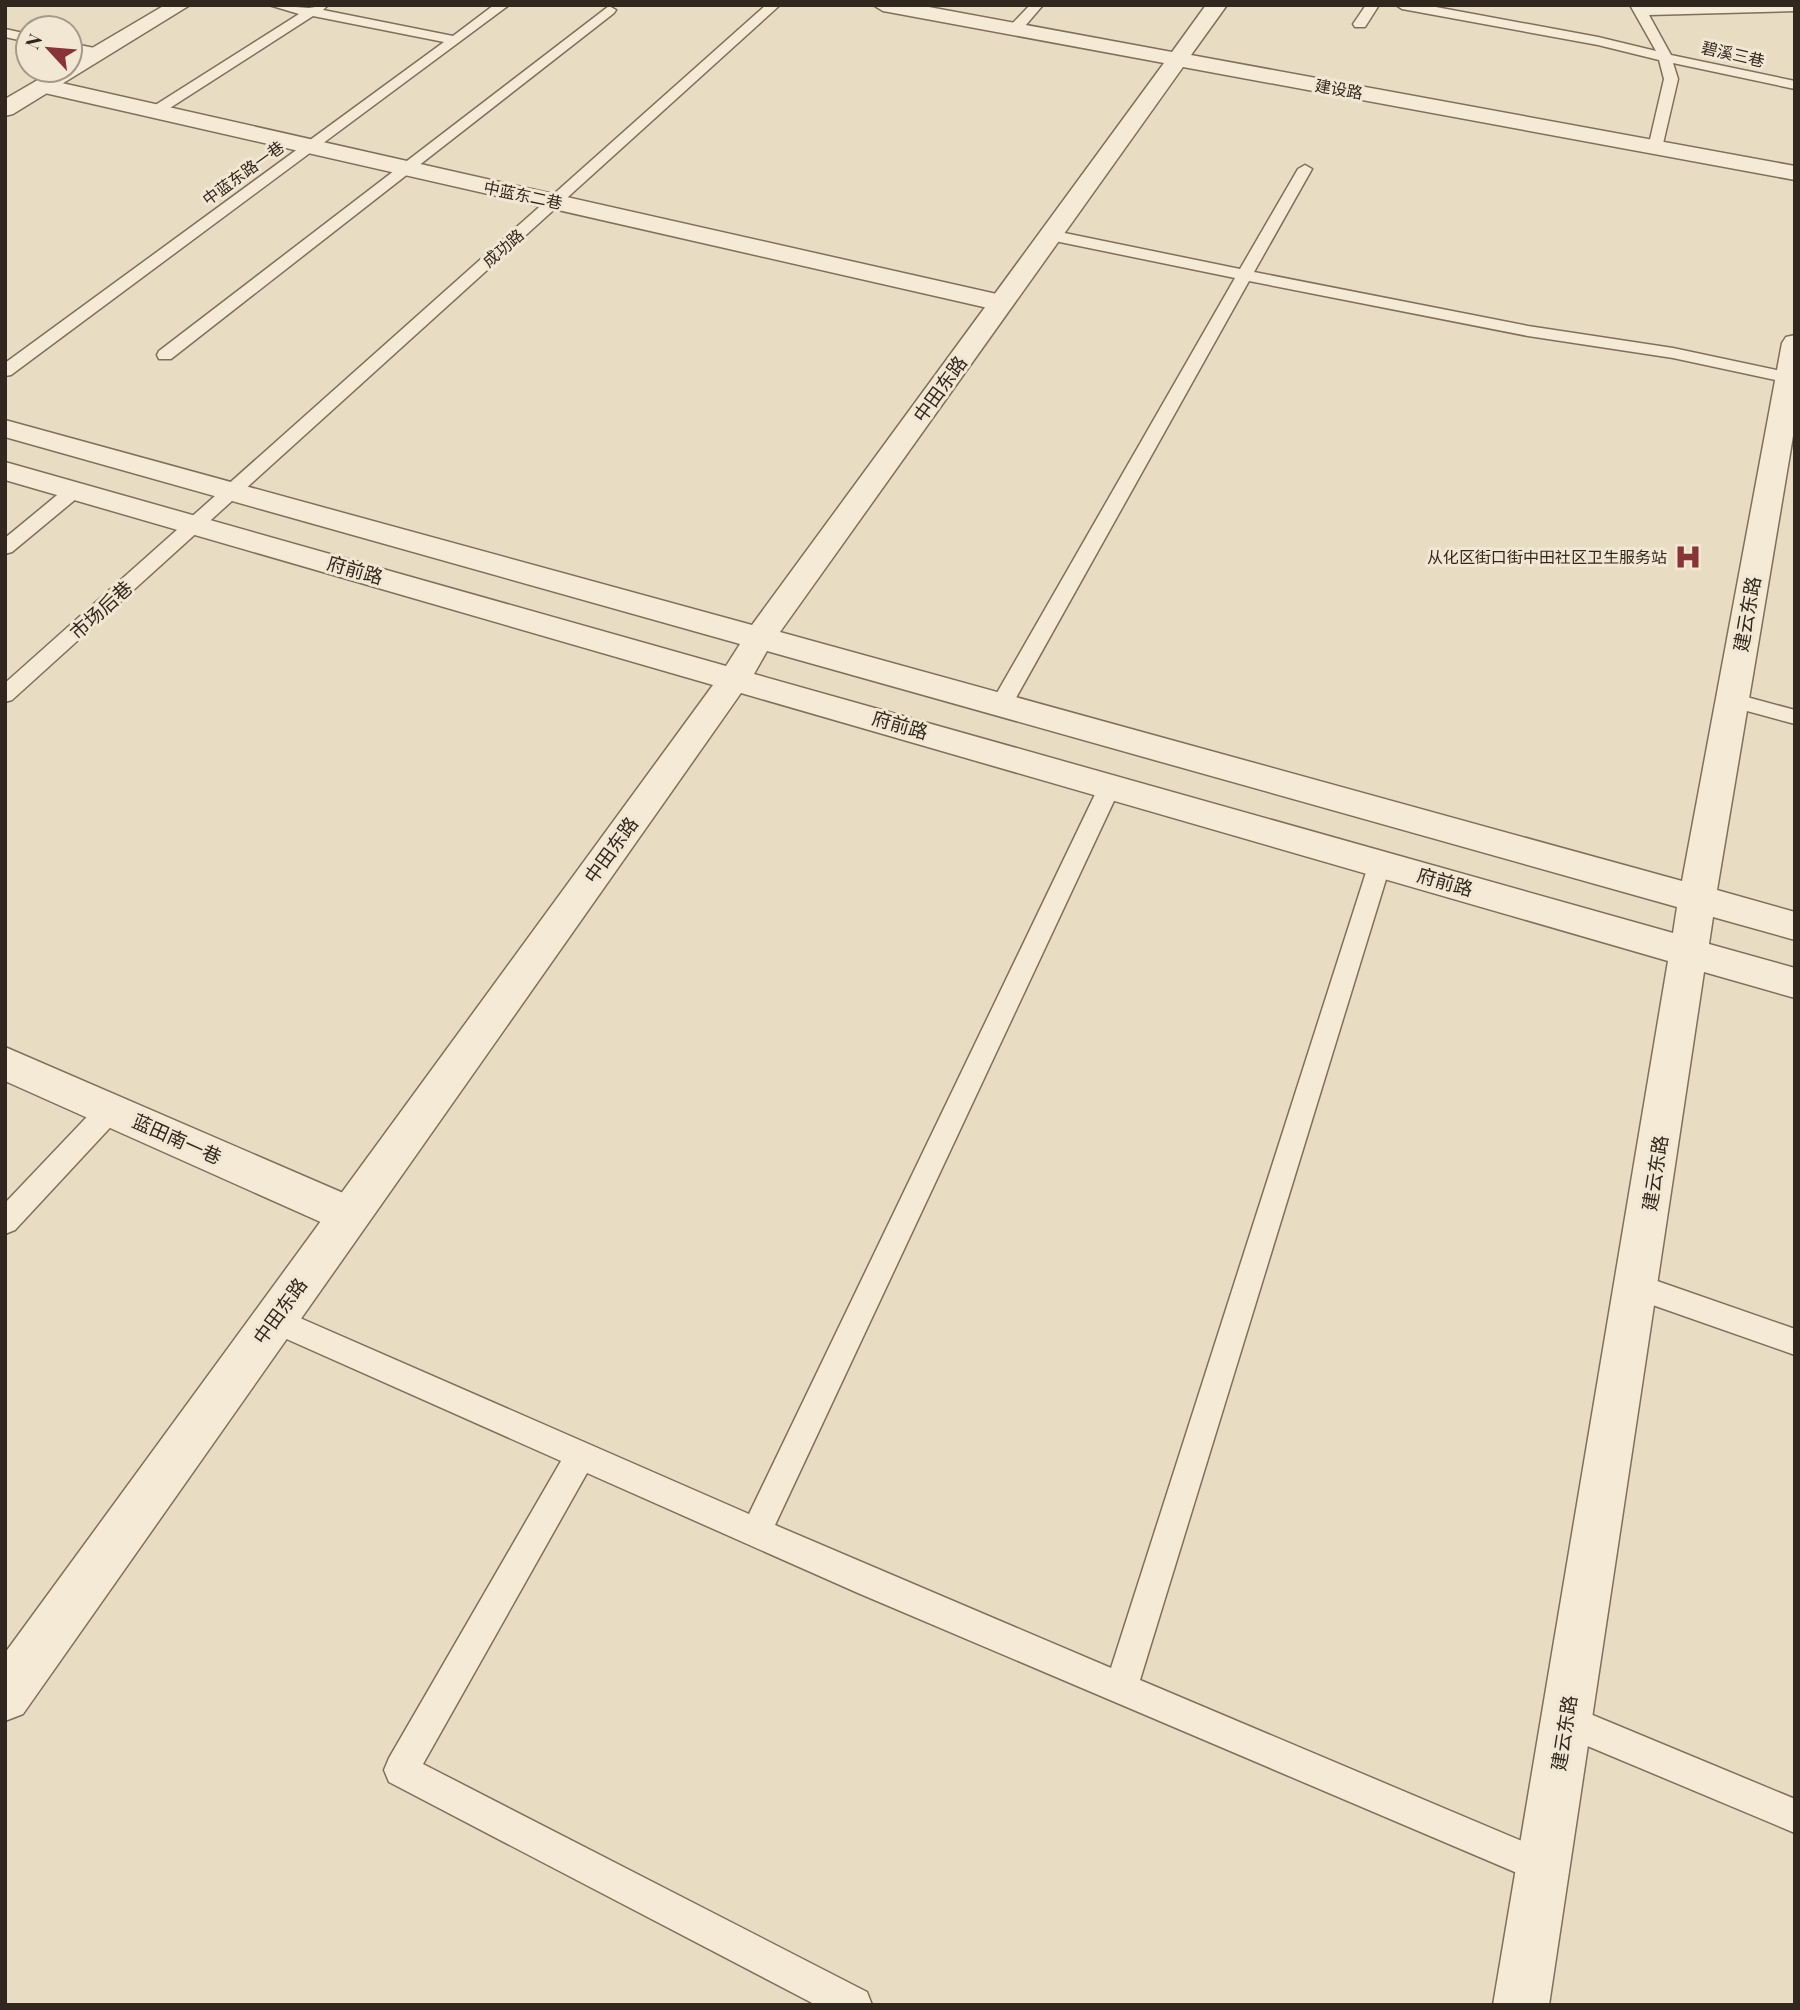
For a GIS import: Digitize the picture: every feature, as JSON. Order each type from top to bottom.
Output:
[{"type":"street","points":[[5,109],[180,5]]},
{"type":"street","name":"建设路","points":[[883,5],[1795,173]]},
{"type":"street","name":"中田东路","points":[[5,1696],[760,638],[1217,5]]},
{"type":"street","name":"中蓝东二巷","points":[[44,86],[307,148],[1001,303]]},
{"type":"street","name":"建云东路","points":[[1521,2005],[1697,899],[1732,701],[1787,430],[1792,360]]},
{"type":"street","points":[[5,428],[1795,926]]},
{"type":"street","name":"府前路","points":[[5,471],[1795,983]]},
{"type":"street","name":"蓝田南一巷","points":[[5,1063],[349,1215]]},
{"type":"lane","points":[[275,5],[316,9],[454,40]]},
{"type":"lane","name":"中蓝东路一巷","points":[[5,371],[503,5]]},
{"type":"lane","name":"成功路","points":[[196,525],[774,5]]},
{"type":"lane","points":[[1014,30],[1037,5]]},
{"type":"lane","points":[[1360,24],[1373,5]]},
{"type":"lane","name":"碧溪三巷","points":[[1402,5],[1664,55],[1743,76],[1795,85]]},
{"type":"lane","points":[[1503,5],[1520,26]]},
{"type":"lane","points":[[1655,148],[1671,79],[1664,55],[1638,8],[1795,7]]},
{"type":"lane","points":[[154,112],[316,9]]},
{"type":"lane","points":[[164,355],[609,10]]},
{"type":"lane","points":[[84,50],[99,54]]},
{"type":"lane","points":[[1001,705],[1305,169]]},
{"type":"lane","points":[[1050,235],[1528,331],[1673,353],[1792,360]]},
{"type":"lane","points":[[5,548],[75,490]]},
{"type":"lane","name":"市场后巷","points":[[5,695],[196,525]]},
{"type":"lane","points":[[1732,701],[1795,717]]},
{"type":"lane","points":[[756,1532],[1110,786]]},
{"type":"lane","points":[[1121,1688],[1380,863]]},
{"type":"lane","points":[[5,1222],[110,1110]]},
{"type":"lane","points":[[1637,1287],[1795,1342]]},
{"type":"lane","points":[[274,1320],[756,1532],[1543,1867]]},
{"type":"lane","points":[[581,1455],[401,1770],[855,2005]]},
{"type":"lane","points":[[1566,1720],[1795,1816]]},
{"type":"place","name":"从化区街口街中田社区卫生服务站","points":[[1688,557]]}]
